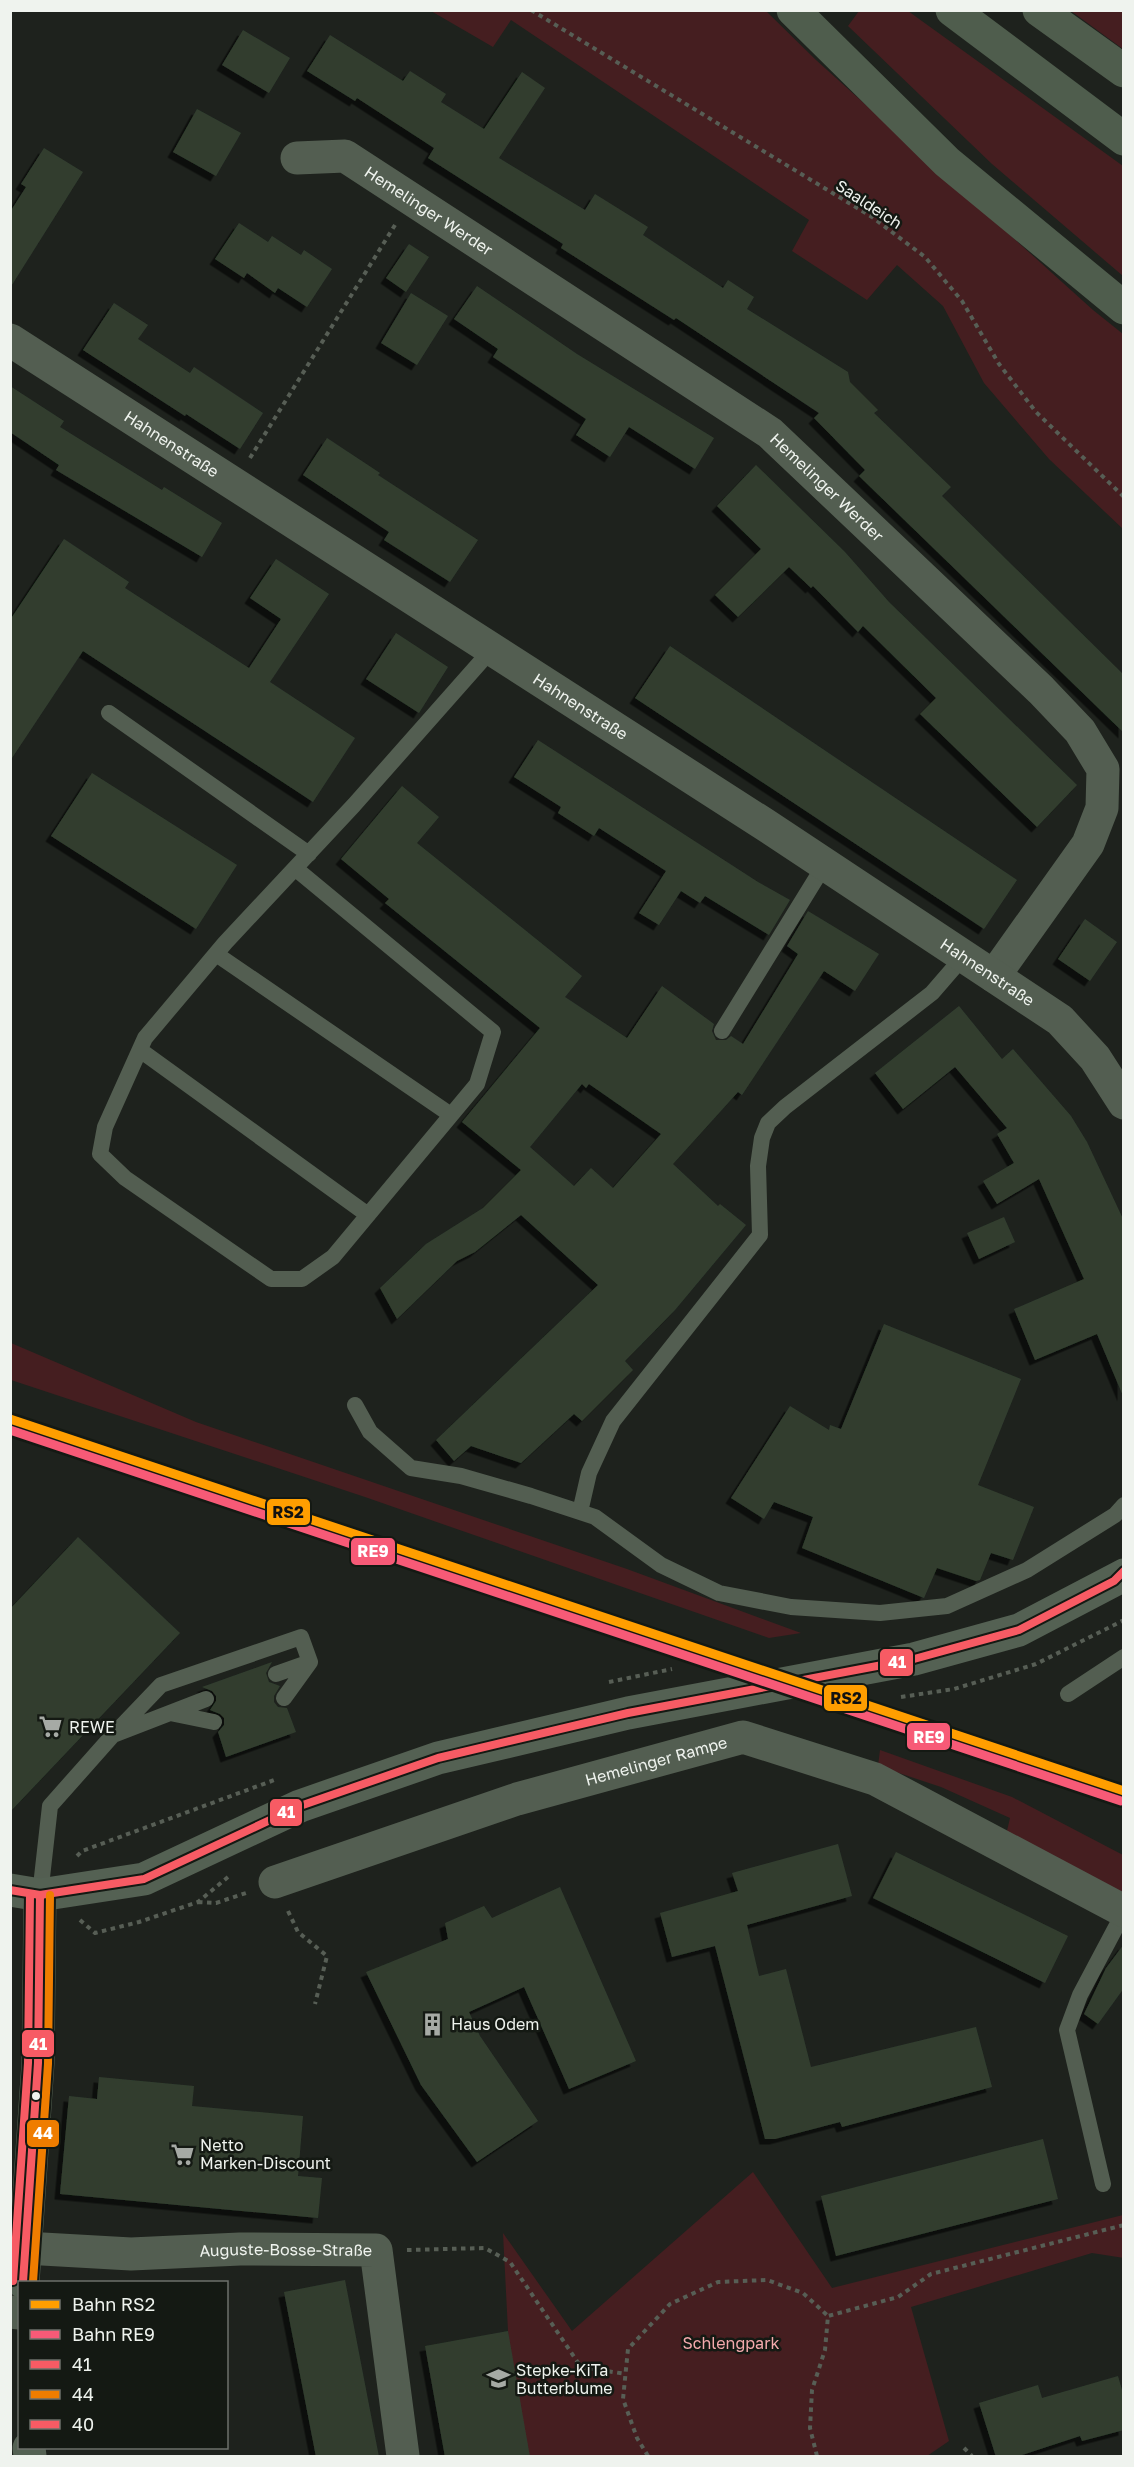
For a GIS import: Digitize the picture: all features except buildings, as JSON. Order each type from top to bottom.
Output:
[{"type":"highway","points":[[794,10],[948,162],[1124,308]]},
{"type":"highway","points":[[952,10],[1124,139]]},
{"type":"highway","points":[[1039,10],[1124,70]]},
{"type":"main road","points":[[23,2281],[38,2063],[25,1893],[144,1879],[300,1806],[438,1758],[628,1713],[914,1659],[1019,1630],[1120,1576]]},
{"type":"street","name":"Hemelinger Werder","points":[[297,158],[345,156],[770,433],[1041,690],[1080,731],[1103,769],[1102,808],[1088,844],[994,976]]},
{"type":"street","name":"Hahnenstraße","points":[[10,340],[825,864],[1060,1020],[1095,1058],[1124,1103]]},
{"type":"street","name":"Hemelinger Rampe","points":[[275,1882],[517,1799],[743,1737],[875,1779],[1124,1912]]},
{"type":"street","name":"Auguste-Bosse-Straße","points":[[25,2248],[131,2254],[240,2249],[376,2250],[403,2457]]},
{"type":"lane","points":[[296,869],[493,1032],[477,1084],[333,1257],[302,1279],[271,1279],[125,1178],[100,1154],[105,1127],[145,1038],[216,954],[296,869],[492,649]]},
{"type":"lane","points":[[109,713],[309,854]]},
{"type":"lane","points":[[722,1031],[825,864]]},
{"type":"lane","points":[[216,954],[451,1115]]},
{"type":"lane","points":[[580,1512],[589,1473],[613,1421],[760,1235],[758,1166],[762,1138],[768,1124],[785,1107],[932,993],[964,956]]},
{"type":"lane","points":[[140,1050],[368,1215]]},
{"type":"lane","points":[[355,1405],[370,1432],[411,1468],[461,1476],[595,1517],[661,1565],[719,1593],[790,1607],[880,1613],[947,1606],[1027,1570],[1114,1515],[1124,1505]]},
{"type":"lane","points":[[25,1893],[50,1806],[161,1685],[301,1637],[310,1662]]},
{"type":"lane","points":[[1068,1694],[1124,1657]]},
{"type":"lane","points":[[276,1674],[310,1662]]},
{"type":"lane","points":[[284,1698],[310,1662]]},
{"type":"lane","points":[[113,1735],[206,1699]]},
{"type":"lane","points":[[169,1713],[214,1722]]},
{"type":"lane","points":[[1103,2184],[1066,2030],[1080,1995],[1124,1912]]},
{"type":"path","name":"Saaldeich","points":[[531,10],[872,217],[925,257],[962,301],[999,364],[1036,412],[1124,497]]},
{"type":"path","points":[[234,484],[412,199]]},
{"type":"path","points":[[275,1882],[298,1932],[327,1956],[315,2004]]},
{"type":"path","points":[[198,1902],[216,1903]]},
{"type":"path","points":[[828,2316],[898,2297],[931,2274],[1124,2225]]},
{"type":"path","points":[[376,2250],[485,2248],[510,2262],[581,2367],[626,2374]]},
{"type":"path","points":[[648,2457],[637,2438],[624,2399],[628,2349],[670,2304],[718,2282],[767,2280],[803,2293],[828,2316]]},
{"type":"path","points":[[817,2457],[810,2428],[812,2390],[825,2350],[828,2316]]},
{"type":"path","points":[[964,2448],[972,2457]]},
{"type":"green space","points":[[431,11],[766,11],[816,60],[1093,310],[1123,334],[1123,529],[1049,459],[984,383],[943,306],[897,265],[867,300],[792,251],[809,220],[511,20],[493,47]]},
{"type":"green space","points":[[859,11],[908,11],[1123,166],[1123,276],[992,164],[848,26]]},
{"type":"green space","points":[[1071,11],[1123,11],[1123,49]]},
{"type":"green space","points":[[11,1343],[196,1422],[627,1569],[801,1633],[769,1638],[365,1497],[11,1380]]},
{"type":"green space","points":[[880,1750],[1012,1797],[1123,1855],[1123,1901],[1006,1835],[1010,1818],[941,1787],[878,1766]]},
{"type":"green space","name":"Schlengpark","points":[[753,2172],[832,2288],[1123,2215],[1124,2258],[1092,2253],[911,2307],[949,2441],[927,2456],[521,2456],[508,2331],[503,2233],[572,2331]]},
{"type":"rail line","name":"RS2","points":[[10,1419],[1124,1791]]},
{"type":"rail line","name":"RE9","points":[[10,1430],[1121,1801]]},
{"type":"transit line","name":"41","points":[[10,1890],[40,1895],[144,1879],[300,1806],[438,1758],[628,1713],[914,1659],[1019,1630],[1114,1581],[1124,1571]]},
{"type":"transit line","name":"40","points":[[13,2281],[28,2063],[30,1895]]},
{"type":"transit line","name":"41","points":[[23,2281],[38,2063],[40,1895]]},
{"type":"transit line","name":"44","points":[[33,2281],[48,2064],[50,1895]]},
{"type":"place","name":"REWE","points":[[51,1727]]},
{"type":"place","name":"Haus Odem","points":[[433,2024]]},
{"type":"place","name":"Netto Marken-Discount","points":[[182,2154]]},
{"type":"place","name":"Stepke-KiTa Butterblume","points":[[498,2379]]}]
